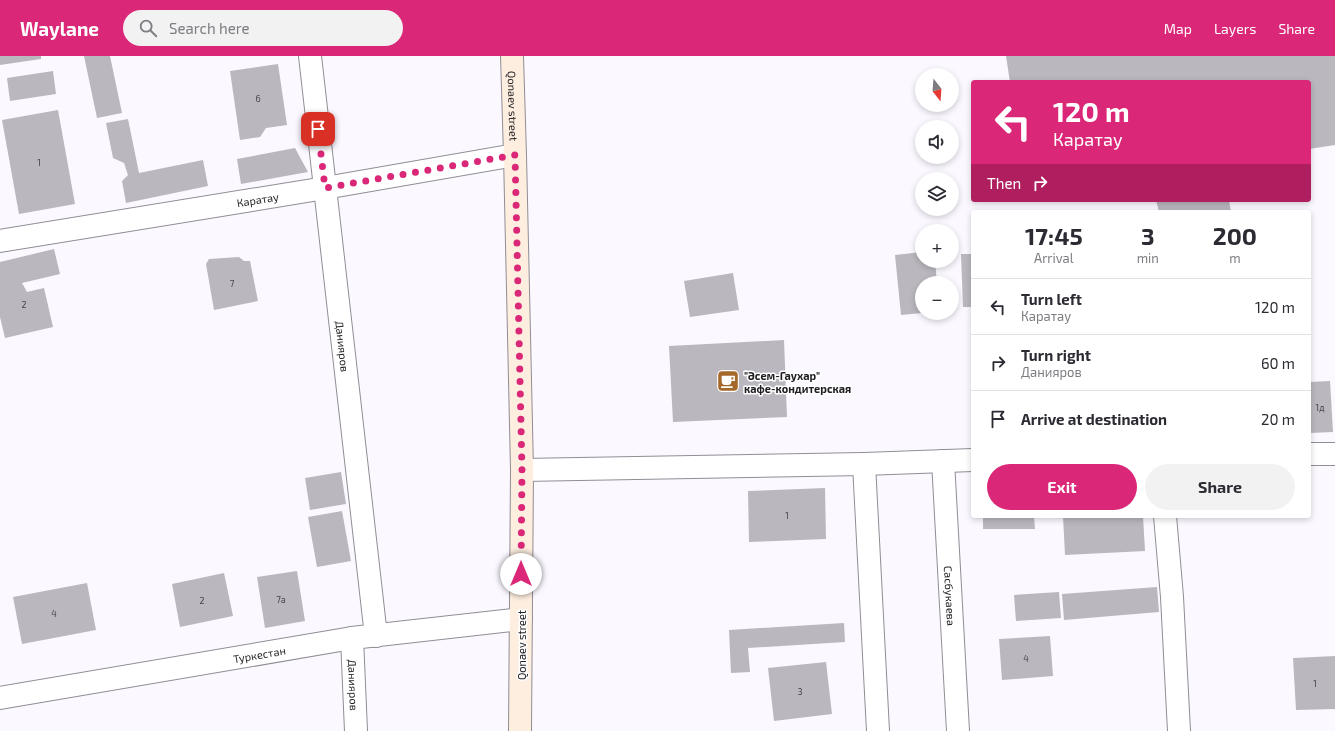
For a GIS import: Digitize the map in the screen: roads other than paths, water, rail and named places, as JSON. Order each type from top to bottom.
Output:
[{"type":"main road","name":"Qonaev street","points":[[512,56],[522,470],[520,731]]},
{"type":"street","name":"Данияров","points":[[310,56],[376,636]]},
{"type":"street","name":"Каратау","points":[[0,241],[325,188],[515,155]]},
{"type":"street","points":[[1311,454],[1335,454]]},
{"type":"street","points":[[522,470],[864,464],[971,460]]},
{"type":"street","name":"Сасбукаева","points":[[943,461],[958,731]]},
{"type":"street","points":[[864,464],[878,731]]},
{"type":"street","points":[[1165,518],[1172,597],[1179,731]]},
{"type":"street","name":"Туркестан","points":[[0,698],[352,638],[521,619]]},
{"type":"street","name":"Данияров","points":[[352,638],[356,731]]},
{"type":"place","name":"\"Әсем-Гаухар\" кафе-кондитерская","points":[[728,381]]}]
